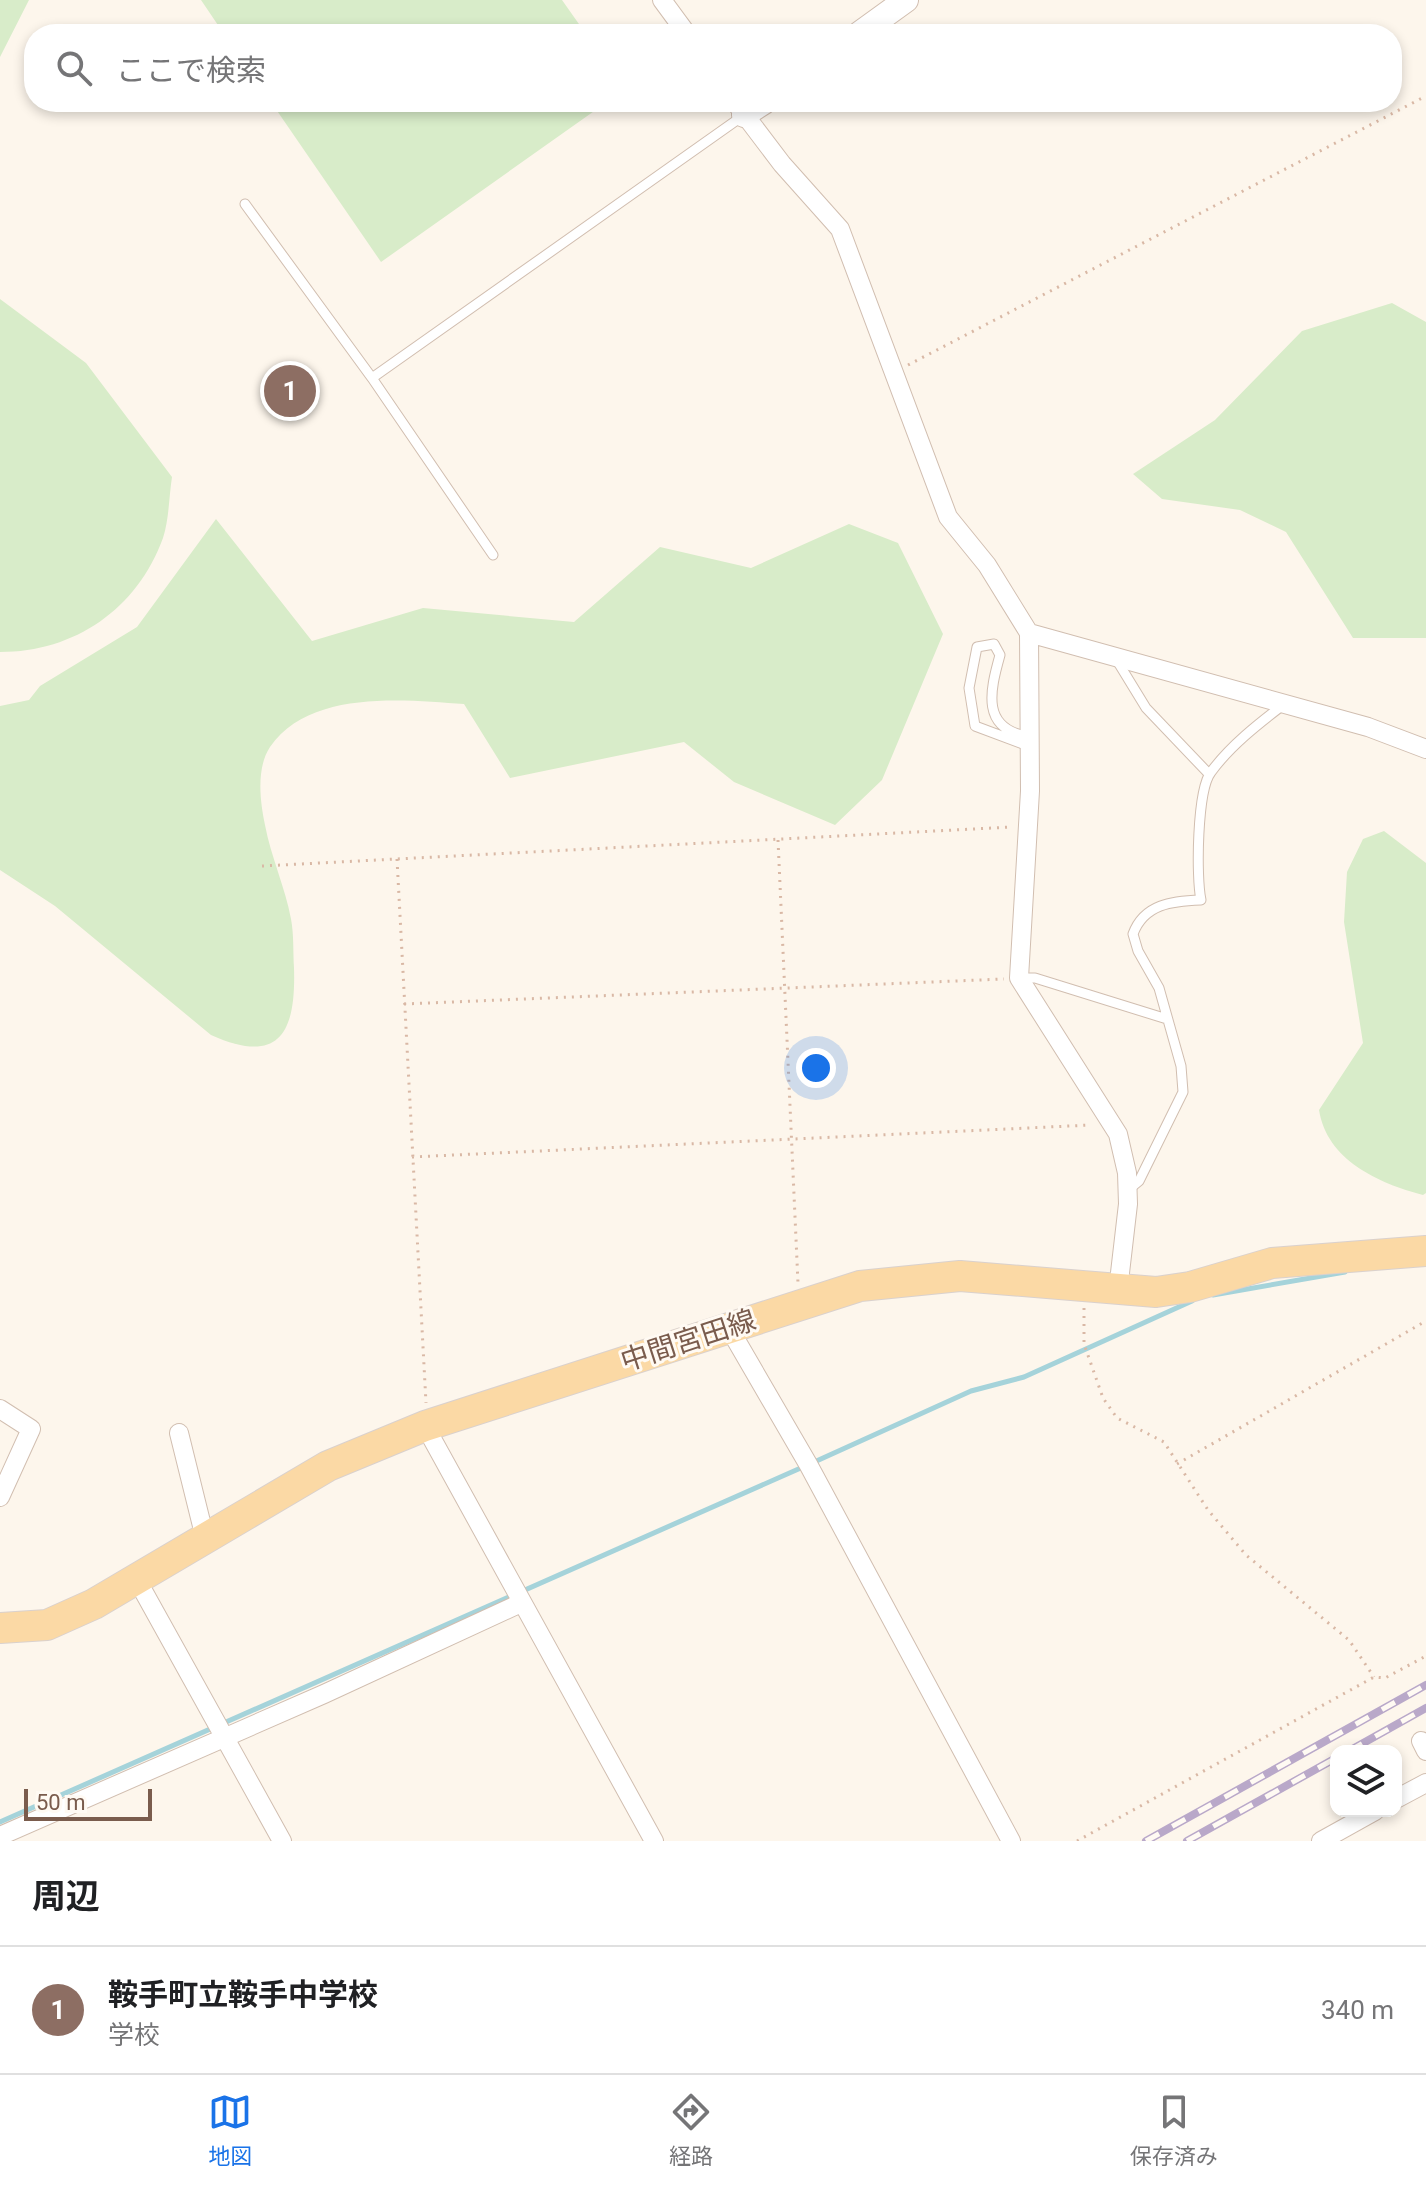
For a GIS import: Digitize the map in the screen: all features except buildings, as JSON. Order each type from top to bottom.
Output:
[{"type":"main road","name":"中間宮田線","points":[[0,1628],[47,1625],[94,1604],[328,1466],[428,1425],[860,1286],[960,1276],[1156,1292],[1190,1287],[1272,1263],[1426,1251]]},
{"type":"street","points":[[662,0],[680,24]]},
{"type":"street","points":[[873,24],[906,0]]},
{"type":"street","points":[[752,112],[840,229],[948,517],[987,565],[1029,633],[1031,742],[1019,978],[1118,1134],[1128,1190],[1118,1290]]},
{"type":"street","points":[[1029,633],[1368,727],[1426,749]]},
{"type":"street","points":[[729,1328],[808,1464],[1011,1841]]},
{"type":"street","points":[[0,1409],[31,1429],[0,1497]]},
{"type":"street","points":[[428,1425],[521,1603],[654,1841]]},
{"type":"street","points":[[179,1433],[205,1538]]},
{"type":"street","points":[[136,1578],[282,1841]]},
{"type":"street","points":[[0,1836],[324,1694],[521,1603]]},
{"type":"street","points":[[1402,1796],[1426,1783]]},
{"type":"street","points":[[1321,1841],[1364,1817]]},
{"type":"lane","points":[[372,378],[740,112]]},
{"type":"lane","points":[[245,204],[372,378],[493,555]]},
{"type":"lane","points":[[994,644],[1000,655],[990,690],[993,713],[1015,735],[1031,742],[975,726],[969,688],[977,647],[994,644]]},
{"type":"lane","points":[[1115,657],[1146,708],[1209,774]]},
{"type":"lane","points":[[1128,1190],[1139,1181],[1183,1092],[1181,1066],[1159,988],[1138,951],[1133,934],[1150,909],[1179,901],[1201,900],[1200,847],[1209,774],[1257,724],[1285,704]]},
{"type":"lane","points":[[1019,978],[1035,978],[1167,1019]]},
{"type":"path","points":[[1402,108],[1426,96]]},
{"type":"path","points":[[894,372],[1395,112]]},
{"type":"path","points":[[262,866],[1028,827]]},
{"type":"path","points":[[778,840],[800,1305]]},
{"type":"path","points":[[397,859],[428,1425]]},
{"type":"path","points":[[404,1004],[1019,978]]},
{"type":"path","points":[[412,1157],[1098,1124],[1110,1120]]},
{"type":"path","points":[[1085,1288],[1084,1344],[1103,1398],[1117,1418],[1164,1442],[1208,1510],[1246,1555],[1349,1640],[1374,1677]]},
{"type":"path","points":[[1177,1464],[1426,1321]]},
{"type":"path","points":[[1077,1841],[1374,1677],[1385,1678],[1426,1656]]},
{"type":"green space","points":[[0,0],[29,0],[0,57]]},
{"type":"green space","points":[[201,0],[562,0],[579,24],[217,24]]},
{"type":"green space","points":[[278,112],[593,112],[381,262]]},
{"type":"green space","points":[[0,299],[86,363],[172,477],[163,538],[152,563],[120,605],[78,635],[27,650],[0,652]]},
{"type":"green space","points":[[1392,303],[1426,322],[1426,638],[1353,638],[1286,532],[1240,510],[1162,499],[1133,474],[1215,420],[1302,331]]},
{"type":"green space","points":[[216,519],[312,641],[423,608],[574,622],[660,547],[751,568],[849,524],[898,543],[943,634],[882,780],[835,825],[734,782],[684,742],[510,778],[464,704],[360,702],[309,715],[287,728],[270,747],[261,775],[265,825],[292,925],[292,1010],[279,1037],[268,1044],[253,1047],[234,1044],[211,1035],[55,906],[0,870],[0,706],[29,700],[40,686],[137,627]]},
{"type":"green space","points":[[1384,831],[1426,863],[1426,1193],[1423,1195],[1389,1184],[1357,1167],[1332,1143],[1319,1110],[1363,1043],[1344,922],[1347,872],[1363,839]]},
{"type":"waterway","points":[[1213,1295],[1345,1272]]},
{"type":"waterway","points":[[812,1463],[971,1391],[1024,1377],[1192,1301]]},
{"type":"waterway","points":[[0,1822],[803,1467]]},
{"type":"railway","points":[[1146,1841],[1426,1685]]},
{"type":"railway","points":[[1360,1745],[1426,1708]]},
{"type":"railway","points":[[1187,1841],[1330,1761]]},
{"type":"place","name":"鞍手町立鞍手中学校","points":[[290,391]]}]
